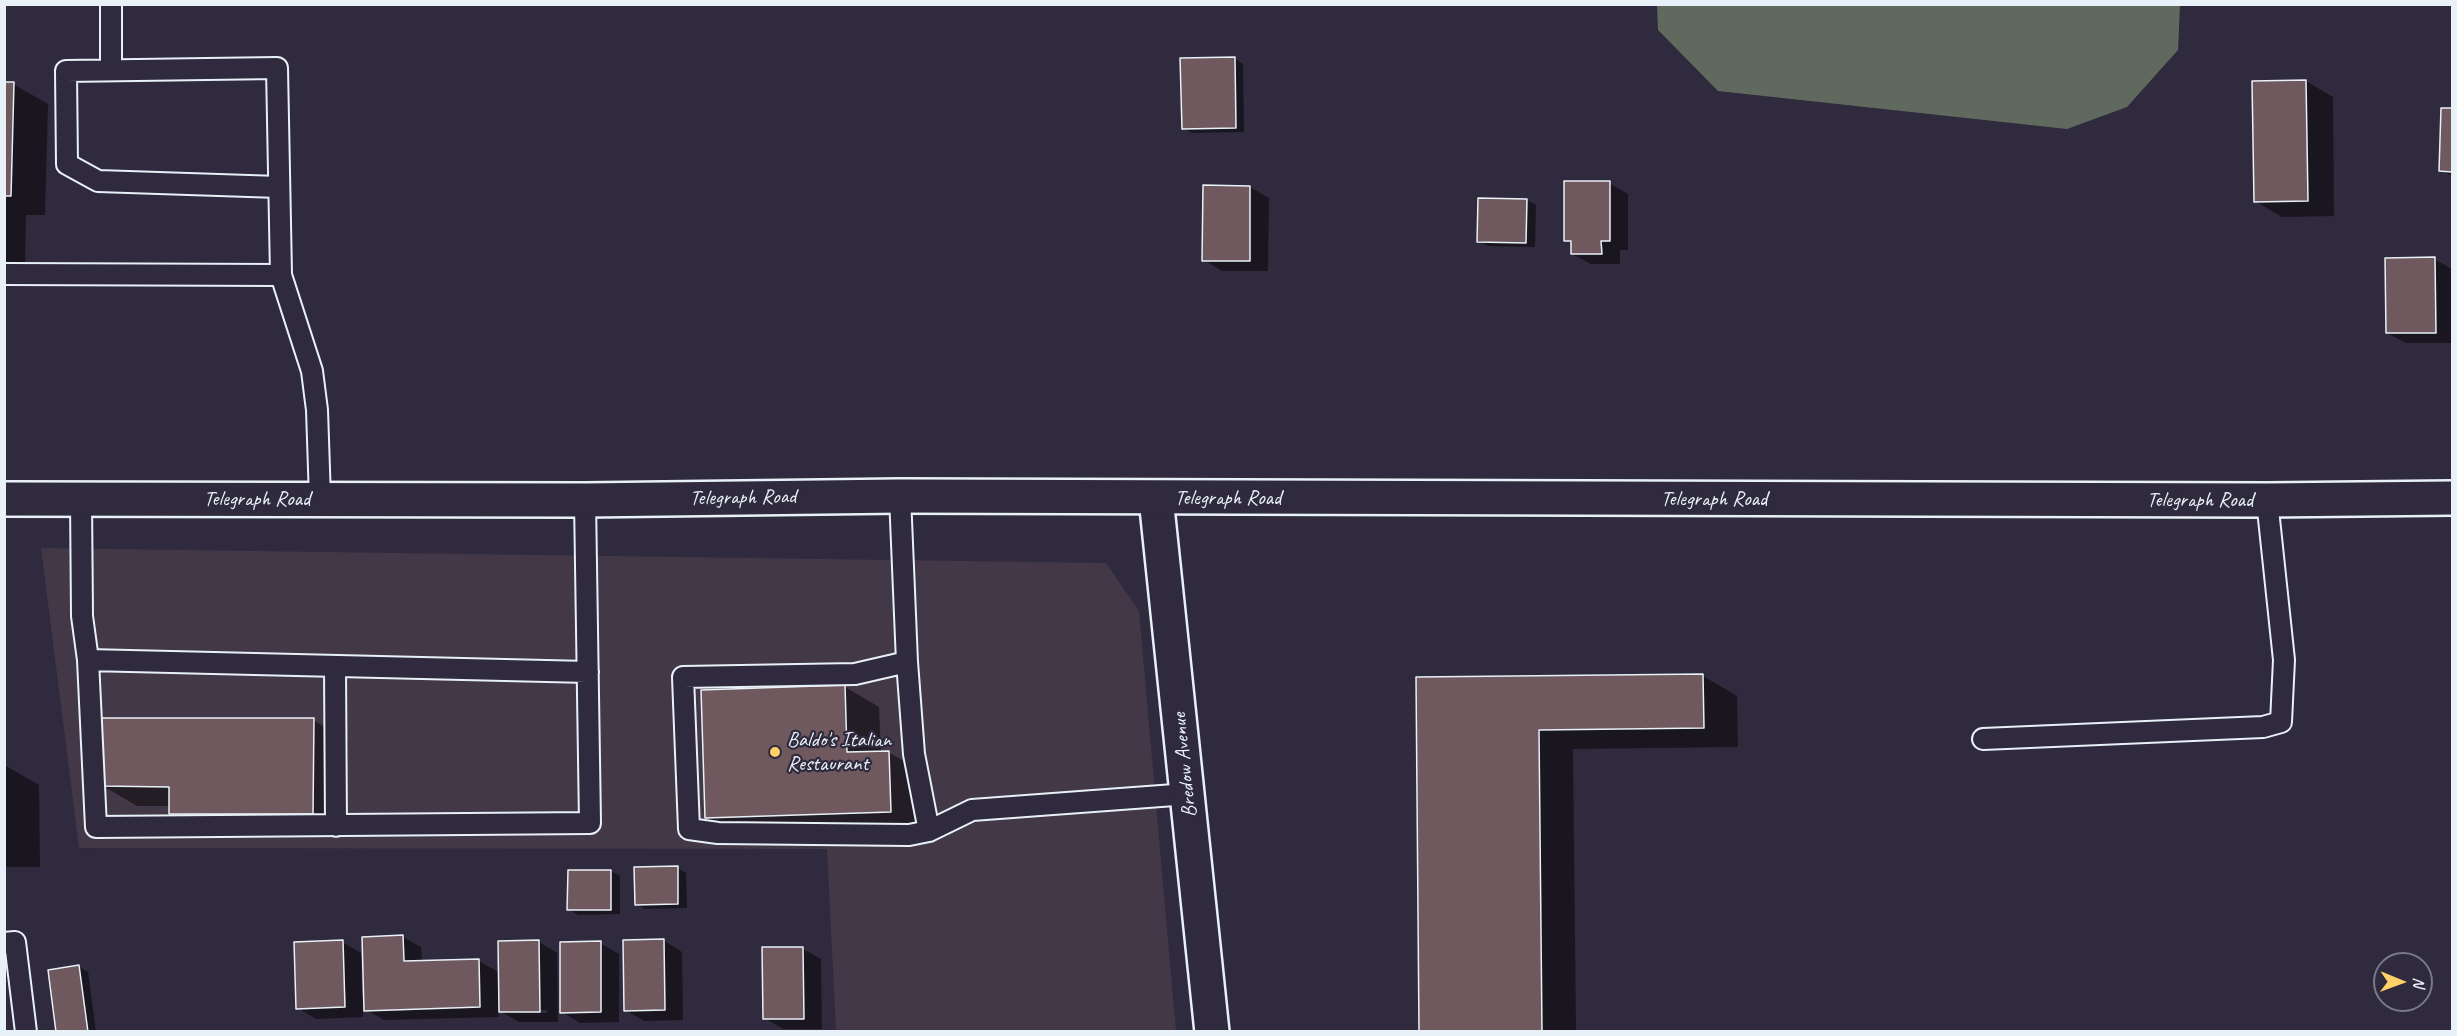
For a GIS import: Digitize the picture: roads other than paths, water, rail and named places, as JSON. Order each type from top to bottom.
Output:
[{"type":"main road","name":"Telegraph Road","points":[[4,499],[585,500],[900,496],[2267,500],[2452,498]]},
{"type":"main road","name":"Bredow Avenue","points":[[1156,498],[1212,1032]]},
{"type":"lane","points":[[111,4],[111,70]]},
{"type":"lane","points":[[279,187],[98,181],[67,164],[66,71],[277,68],[281,276],[312,371],[317,410],[320,499]]},
{"type":"lane","points":[[4,274],[281,276]]},
{"type":"lane","points":[[900,496],[907,662],[914,754],[929,831]]},
{"type":"lane","points":[[81,499],[82,616],[88,660],[96,827],[590,823],[585,500]]},
{"type":"lane","points":[[1983,739],[2263,727],[2281,722],[2284,660],[2267,500]]},
{"type":"lane","points":[[88,660],[588,672]]},
{"type":"lane","points":[[907,662],[855,674],[683,677],[689,829],[718,833],[909,835],[929,831],[972,810],[1188,794]]},
{"type":"lane","points":[[335,666],[336,826]]},
{"type":"lane","points":[[4,943],[15,942],[26,1032]]},
{"type":"place","name":"Baldo's Italian Restaurant","points":[[775,752]]}]
